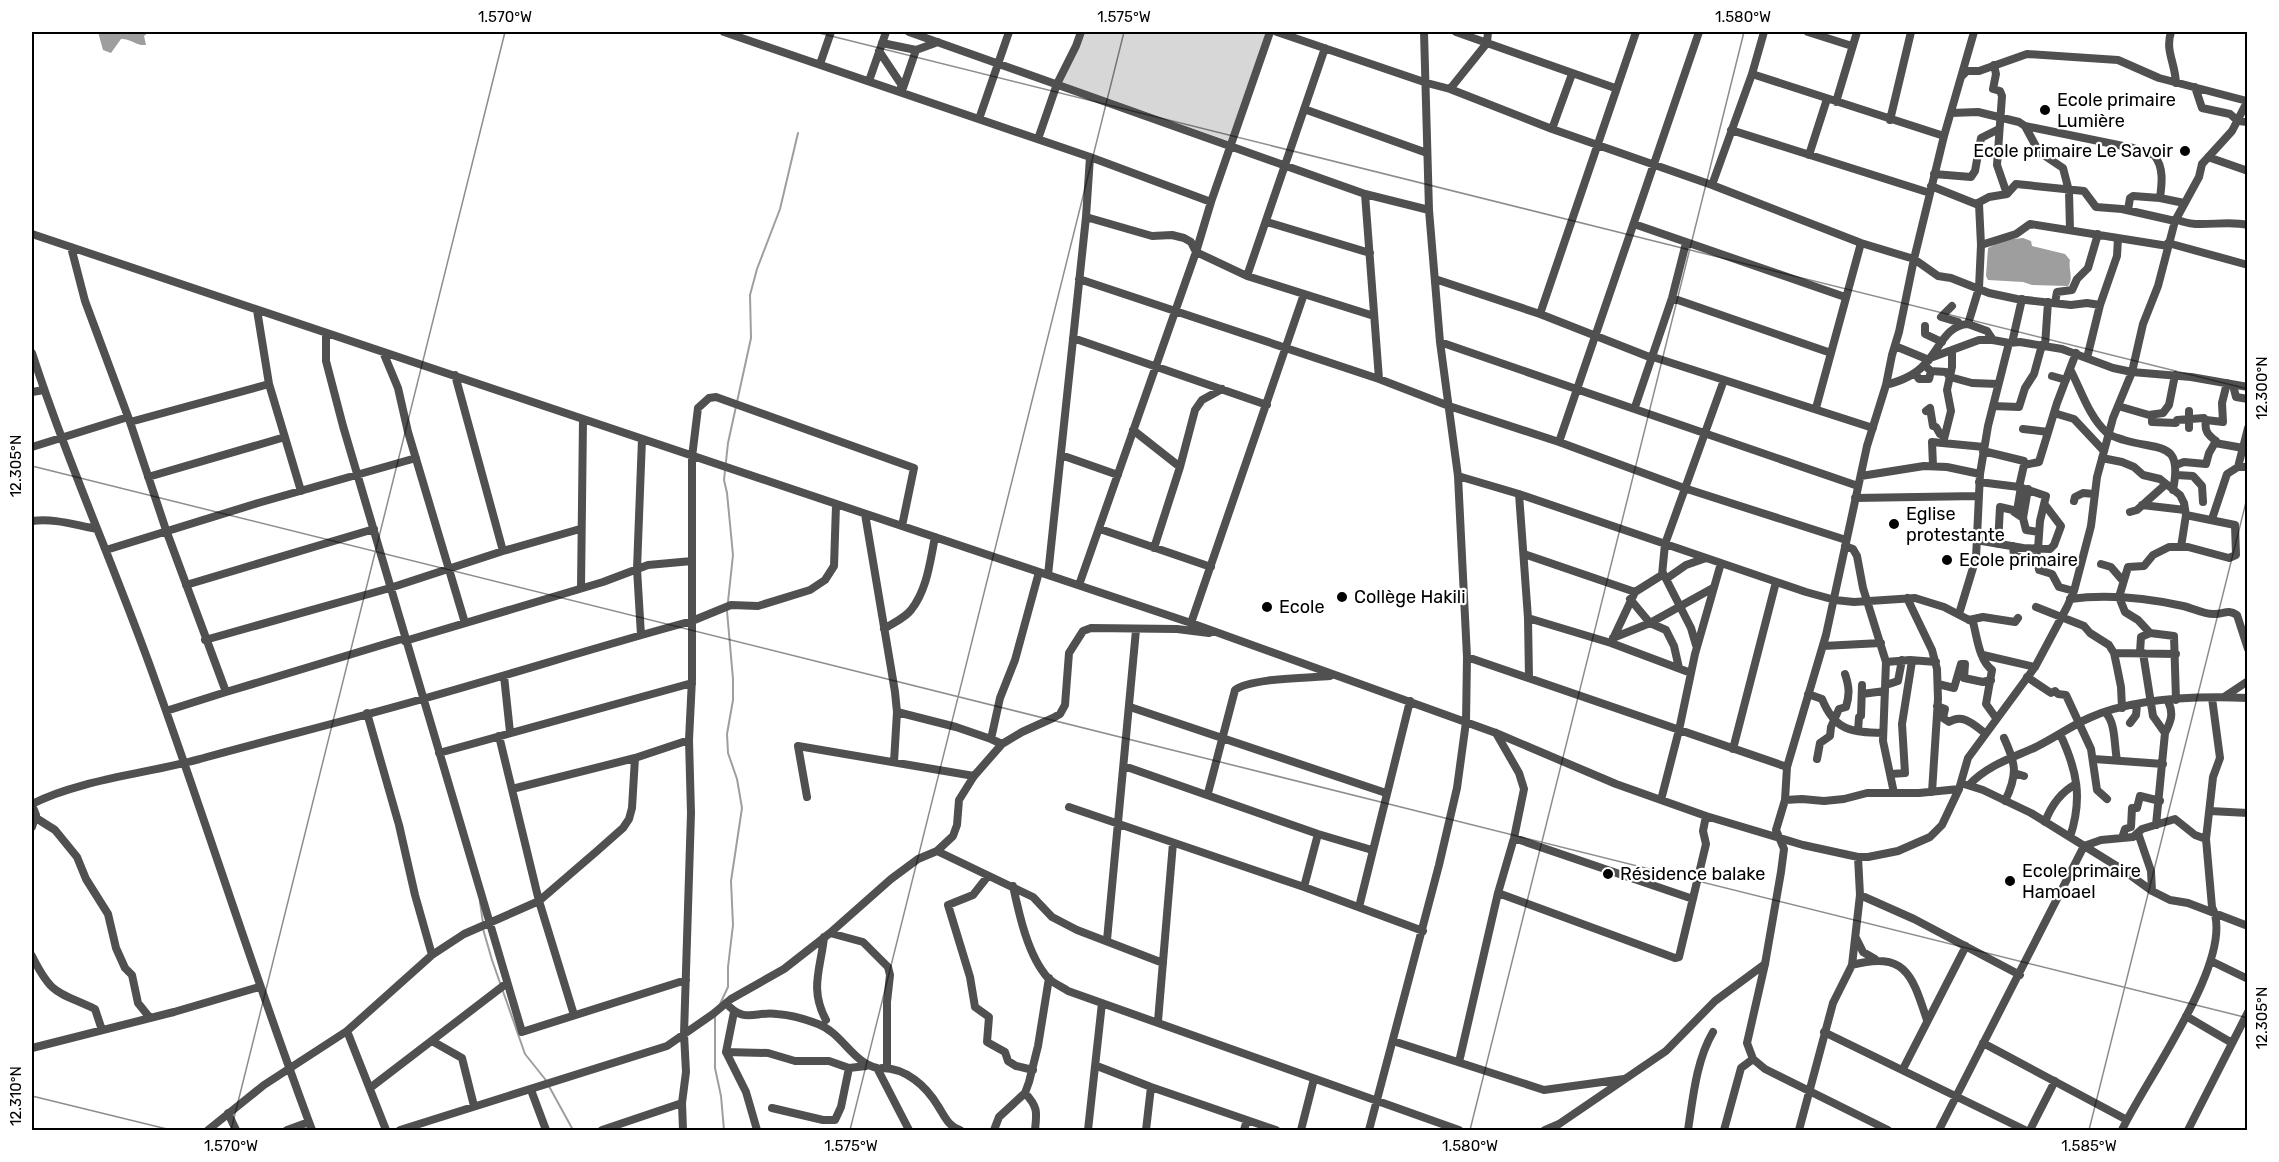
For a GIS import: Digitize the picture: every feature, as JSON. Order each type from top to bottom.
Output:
[{"type":"street","points":[[724,32],[1090,157],[1211,202]]},
{"type":"street","points":[[820,64],[831,32]]},
{"type":"street","points":[[869,81],[886,32]]},
{"type":"street","points":[[909,32],[1365,194],[1430,210]]},
{"type":"street","points":[[979,119],[1010,32]]},
{"type":"street","points":[[1038,139],[1057,84],[1081,32]]},
{"type":"street","points":[[1079,585],[1196,252],[1270,32]]},
{"type":"street","points":[[1277,32],[1450,89],[1552,129],[1598,143],[1712,185],[1861,243],[1914,259],[1938,276],[1951,278],[2000,295],[2022,299],[2071,305],[2087,303],[2100,305]]},
{"type":"street","points":[[1369,1131],[1423,931],[1457,788],[1466,722],[1467,657],[1458,476],[1440,342],[1435,279],[1427,153],[1424,32]]},
{"type":"street","points":[[1456,32],[1616,88]]},
{"type":"street","points":[[1450,89],[1487,43],[1488,32]]},
{"type":"street","points":[[1540,314],[1636,32]]},
{"type":"street","points":[[1559,442],[1700,32]]},
{"type":"street","points":[[1712,185],[1752,74],[1764,32]]},
{"type":"street","points":[[1808,32],[1852,46]]},
{"type":"street","points":[[1836,102],[1857,32]]},
{"type":"street","points":[[1890,120],[1911,32]]},
{"type":"street","points":[[1888,1131],[1765,1069],[1753,1059],[1747,1043],[1765,964],[1781,872],[1784,849],[1776,830],[1785,800],[1786,767],[1835,600],[1855,498],[1886,385],[1930,190],[1974,32]]},
{"type":"street","points":[[2171,32],[2168,51],[2174,62],[2176,83]]},
{"type":"street","points":[[881,47],[916,50],[938,42]]},
{"type":"street","points":[[881,47],[901,84],[901,92]]},
{"type":"street","points":[[1247,276],[1325,48]]},
{"type":"street","points":[[901,92],[916,50]]},
{"type":"street","points":[[32,234],[1191,623],[1496,733],[1607,781],[1706,816],[1779,839],[1858,856],[1898,851],[1930,837],[1942,825],[1963,786],[1967,760],[2035,667],[2072,595],[2091,526],[2094,494],[2103,455],[2118,406],[2132,372],[2143,324],[2158,286],[2176,220],[2199,177],[2202,164],[2238,122],[2247,101],[2148,75],[2118,60],[2027,54],[1979,71],[1967,71],[1962,76]]},
{"type":"street","points":[[1994,65],[1996,74],[1994,89],[2000,91],[2002,96],[1997,165],[2007,194]]},
{"type":"street","points":[[1552,129],[1572,74]]},
{"type":"street","points":[[1752,74],[1944,136]]},
{"type":"street","points":[[2195,87],[2202,108],[2230,114],[2238,122],[2247,122]]},
{"type":"street","points":[[1809,155],[1827,99]]},
{"type":"street","points":[[1304,109],[1427,153]]},
{"type":"street","points":[[1951,113],[1978,111],[2019,122],[2025,126],[2133,148],[2154,155],[2163,178],[2160,198]]},
{"type":"street","points":[[2025,126],[2039,152],[2063,168],[2069,191],[2070,230]]},
{"type":"street","points":[[1934,174],[1971,177],[1975,171],[1981,138],[1999,129]]},
{"type":"street","points":[[1731,130],[1979,204],[1989,197],[2007,194],[2017,184],[2086,192],[2096,207],[2128,210],[2193,225],[2230,222],[2247,225]]},
{"type":"street","points":[[1048,575],[1086,217],[1090,157]]},
{"type":"street","points":[[2208,157],[2247,171]]},
{"type":"street","points":[[1365,194],[1379,379]]},
{"type":"street","points":[[2128,210],[2130,198],[2133,196],[2184,203]]},
{"type":"street","points":[[1886,385],[1915,373],[1929,361],[1951,330],[1964,325],[1979,288],[1981,245],[1979,204]]},
{"type":"street","points":[[1086,217],[1152,236],[1172,235],[1185,238],[1191,242],[1196,252],[1247,276],[1374,316]]},
{"type":"street","points":[[1267,222],[1370,253]]},
{"type":"street","points":[[1634,224],[1845,297]]},
{"type":"street","points":[[1981,245],[2016,234],[2028,225],[2168,244],[2247,265]]},
{"type":"street","points":[[1993,405],[2019,407],[2044,346],[2051,302],[2057,292],[2072,290],[2077,279],[2087,271],[2098,234]]},
{"type":"street","points":[[2087,358],[2100,305],[2118,254],[2118,238]]},
{"type":"street","points":[[1635,407],[1672,298],[1686,243]]},
{"type":"street","points":[[1816,408],[1861,243]]},
{"type":"street","points":[[70,247],[85,301],[129,419],[147,477],[205,640],[226,692]]},
{"type":"street","points":[[1079,279],[1379,379],[1449,406],[1559,442],[1845,543],[1853,549],[1857,556],[1866,601],[1886,662],[1883,741],[1894,793]]},
{"type":"street","points":[[1435,279],[1540,314],[1652,358],[1816,408],[1873,428]]},
{"type":"street","points":[[1191,623],[1304,294]]},
{"type":"street","points":[[1672,298],[1830,353]]},
{"type":"street","points":[[1959,614],[1976,558],[1979,478],[1984,449],[1998,384],[2022,299]]},
{"type":"street","points":[[1952,306],[1941,317],[1987,331],[1993,340]]},
{"type":"street","points":[[257,310],[269,384],[301,490]]},
{"type":"street","points":[[1925,326],[1925,334],[1942,342]]},
{"type":"street","points":[[326,333],[326,361],[390,588],[522,1032],[686,980]]},
{"type":"street","points":[[1073,338],[1267,405]]},
{"type":"street","points":[[1895,346],[1929,361],[1974,341],[2020,342],[2076,353],[2132,372],[2175,375],[2247,387]]},
{"type":"street","points":[[1440,342],[1635,407],[1858,486]]},
{"type":"street","points":[[1944,440],[1951,411],[1947,393],[1952,350]]},
{"type":"street","points":[[383,352],[398,388],[416,458],[465,623]]},
{"type":"street","points":[[32,353],[61,438],[166,711],[259,987],[312,1131]]},
{"type":"street","points":[[2025,465],[2039,462],[2076,353]]},
{"type":"street","points":[[1915,373],[1919,379],[1929,379],[1931,371],[1929,361]]},
{"type":"street","points":[[2070,369],[2087,405],[2109,435],[2139,445],[2164,448],[2173,457],[2176,465],[2173,490]]},
{"type":"street","points":[[1931,371],[1946,372],[1950,377],[1972,382],[1998,384]]},
{"type":"street","points":[[455,375],[503,551]]},
{"type":"street","points":[[2118,406],[2152,415],[2166,411],[2175,375]]},
{"type":"street","points":[[2052,376],[2066,380]]},
{"type":"street","points":[[1697,647],[1664,576],[1665,544],[1724,380]]},
{"type":"street","points":[[32,447],[129,419],[269,384]]},
{"type":"street","points":[[2230,384],[2236,397],[2247,399]]},
{"type":"street","points":[[2152,415],[2152,422],[2176,423],[2177,420],[2204,418],[2223,422],[2218,403],[2230,384]]},
{"type":"street","points":[[1154,548],[1199,404],[1222,388]]},
{"type":"street","points":[[32,392],[44,390]]},
{"type":"street","points":[[683,1131],[691,813],[689,740],[692,683],[692,457],[698,408],[709,398],[716,397],[914,468],[902,526]]},
{"type":"street","points":[[1926,411],[1930,408],[1933,426],[1944,440]]},
{"type":"street","points":[[2054,413],[2074,419],[2103,455],[2128,464],[2143,475],[2160,479],[2183,499],[2186,512],[2181,547]]},
{"type":"street","points":[[582,588],[580,529],[583,419]]},
{"type":"street","points":[[2176,465],[2184,462],[2206,464],[2216,441],[2207,434],[2204,428],[2206,420]]},
{"type":"street","points":[[2238,467],[2247,428]]},
{"type":"street","points":[[2023,429],[2048,432]]},
{"type":"street","points":[[1134,430],[1180,467]]},
{"type":"street","points":[[147,477],[285,437]]},
{"type":"street","points":[[641,635],[638,569],[642,439]]},
{"type":"street","points":[[1933,466],[1932,443],[1944,440],[2024,461],[2023,518],[2026,530],[2039,532]]},
{"type":"street","points":[[2215,443],[2242,448]]},
{"type":"street","points":[[1061,455],[1118,475]]},
{"type":"street","points":[[106,550],[166,530],[416,458]]},
{"type":"street","points":[[1861,476],[1933,466],[1947,467],[2046,496],[2037,549],[2039,570],[2052,574],[2059,587],[2072,595],[2119,597],[2186,606],[2213,614],[2225,611],[2234,613],[2247,649]]},
{"type":"street","points":[[2212,519],[2227,474],[2238,467],[2247,466]]},
{"type":"street","points":[[2176,475],[2193,476],[2202,486],[2203,502]]},
{"type":"street","points":[[1458,476],[1519,494],[1835,600],[1915,598],[1935,603],[1973,622],[1976,640],[1986,666],[1992,670],[1986,704],[1996,718]]},
{"type":"street","points":[[2130,512],[2134,512],[2166,484]]},
{"type":"street","points":[[2014,512],[2017,511],[2023,488]]},
{"type":"street","points":[[2074,501],[2075,497],[2083,493],[2094,494]]},
{"type":"street","points":[[1519,494],[1528,618],[1529,678]]},
{"type":"street","points":[[1855,498],[1978,496]]},
{"type":"street","points":[[32,827],[36,818],[32,804],[51,796],[184,764],[423,699],[692,621],[731,605],[758,606],[810,590],[825,580],[834,566],[836,505]]},
{"type":"street","points":[[1976,540],[2037,549],[2052,548],[2061,531],[2060,524],[2045,505]]},
{"type":"street","points":[[2142,505],[2186,512],[2236,526],[2235,556],[2229,558],[2181,547],[2163,548],[2144,566],[2128,567],[2119,597],[2125,612],[2138,620],[2150,633]]},
{"type":"street","points":[[1998,544],[2000,507],[2023,518]]},
{"type":"street","points":[[865,514],[897,712],[894,762]]},
{"type":"street","points":[[32,521],[59,520],[76,526],[97,529]]},
{"type":"street","points":[[205,640],[390,588],[503,551],[580,529]]},
{"type":"street","points":[[1100,529],[1211,567]]},
{"type":"street","points":[[186,585],[374,530]]},
{"type":"street","points":[[884,629],[911,611],[921,594],[935,537]]},
{"type":"street","points":[[2013,546],[2014,556],[2019,557],[2019,563]]},
{"type":"street","points":[[1524,554],[1632,595],[1650,623],[1666,630],[1674,646],[1679,668]]},
{"type":"street","points":[[1612,641],[1632,595],[1686,565],[1706,558]]},
{"type":"street","points":[[166,711],[582,588],[662,562],[692,561]]},
{"type":"street","points":[[1661,800],[1697,647],[1720,563]]},
{"type":"street","points":[[2101,564],[2110,567],[2124,581]]},
{"type":"street","points":[[992,739],[1000,698],[1015,660],[1039,572]]},
{"type":"street","points":[[1733,749],[1776,582]]},
{"type":"street","points":[[1612,641],[1713,588]]},
{"type":"street","points":[[1907,598],[1936,662],[1938,684],[1932,792]]},
{"type":"street","points":[[2036,607],[2085,626],[2090,633],[2109,645],[2114,653],[2121,687],[2122,708]]},
{"type":"street","points":[[1969,620],[1983,617],[2015,622],[2018,618]]},
{"type":"street","points":[[1528,618],[1612,641],[1691,673]]},
{"type":"street","points":[[400,1131],[667,1046],[726,1003],[784,969],[891,879],[918,859],[937,851],[953,836],[957,825],[959,800],[974,776],[1002,744],[1060,714],[1065,705],[1069,653],[1083,631],[1091,628],[1177,629],[1222,635]]},
{"type":"street","points":[[1107,940],[1137,630]]},
{"type":"street","points":[[2156,825],[2165,733],[2171,720],[2176,654],[2173,636],[2150,633],[2141,637],[2142,653],[2153,716],[2165,733]]},
{"type":"street","points":[[1823,646],[1881,643]]},
{"type":"street","points":[[2114,653],[2176,654]]},
{"type":"street","points":[[1983,655],[2035,667]]},
{"type":"street","points":[[1467,657],[1786,767]]},
{"type":"street","points":[[1862,694],[1886,688],[1898,681],[1902,660]]},
{"type":"street","points":[[1886,662],[1912,660],[1936,662]]},
{"type":"street","points":[[1891,774],[1905,773],[1902,724],[1912,660]]},
{"type":"street","points":[[1938,684],[1954,688],[1961,664],[1965,664],[1964,678],[1983,682],[1990,680]]},
{"type":"street","points":[[1817,759],[1820,743],[1830,736],[1831,727],[1839,709],[1846,707],[1850,688],[1845,674]]},
{"type":"street","points":[[504,676],[510,732]]},
{"type":"street","points":[[1208,794],[1235,690],[1242,685],[1335,676]]},
{"type":"street","points":[[2027,677],[2051,693],[2055,691],[2066,695],[2094,759],[2097,790],[2107,800]]},
{"type":"street","points":[[2223,697],[2247,681]]},
{"type":"street","points":[[439,753],[692,683]]},
{"type":"street","points":[[1858,731],[1862,685]]},
{"type":"street","points":[[1808,694],[1822,699],[1835,722],[1843,728],[1883,733]]},
{"type":"street","points":[[1785,800],[1844,800],[1867,793],[1932,792],[1963,786],[1996,764],[2105,712],[2172,701],[2223,697],[2247,698]]},
{"type":"street","points":[[2122,1131],[2186,1016],[2211,962],[2218,927],[2217,916],[2212,907],[2206,839],[2213,777],[2220,758],[2212,698]]},
{"type":"street","points":[[1359,907],[1410,701]]},
{"type":"street","points":[[2130,723],[2136,715],[2137,705]]},
{"type":"street","points":[[1937,706],[1945,709],[1943,718],[1949,722],[1955,718],[1964,719],[1985,733]]},
{"type":"street","points":[[1130,707],[1386,793]]},
{"type":"street","points":[[897,712],[956,727],[1002,744]]},
{"type":"street","points":[[2105,712],[2109,715],[2117,760]]},
{"type":"street","points":[[367,713],[399,825],[432,955]]},
{"type":"street","points":[[1460,1062],[1524,789],[1519,773],[1496,733]]},
{"type":"street","points":[[2061,734],[2079,796],[2070,837]]},
{"type":"street","points":[[498,736],[539,901],[574,1015]]},
{"type":"street","points":[[2004,738],[2013,757],[2014,773],[2005,801]]},
{"type":"street","points":[[512,789],[635,758],[689,740]]},
{"type":"street","points":[[807,797],[798,746],[974,776]]},
{"type":"street","points":[[2094,759],[2117,760],[2143,757],[2163,764]]},
{"type":"street","points":[[208,1131],[264,1085],[347,1031],[432,955],[464,934],[539,901],[623,828],[632,808],[635,758]]},
{"type":"street","points":[[1124,766],[1318,834],[1372,850]]},
{"type":"street","points":[[2014,773],[2024,776]]},
{"type":"street","points":[[2045,822],[2050,807],[2065,789],[2076,784]]},
{"type":"street","points":[[1963,786],[2005,801],[2045,822],[2152,891],[2170,900],[2188,903],[2247,926]]},
{"type":"street","points":[[2122,838],[2125,829],[2131,827],[2132,808],[2137,808],[2140,796],[2160,801]]},
{"type":"street","points":[[1069,807],[1304,887],[1423,931]]},
{"type":"street","points":[[2210,811],[2247,813]]},
{"type":"street","points":[[1498,893],[1675,958],[1681,957],[1706,844],[1703,831],[1706,816]]},
{"type":"street","points":[[36,818],[55,830],[77,857],[86,879],[108,914],[116,948],[125,968],[132,975],[138,1003],[150,1018]]},
{"type":"street","points":[[1939,1131],[2084,846],[2102,840],[2134,836],[2142,829],[2175,819],[2195,835],[2206,839]]},
{"type":"street","points":[[2138,832],[2151,871],[2152,891]]},
{"type":"street","points":[[1304,887],[1318,834]]},
{"type":"street","points":[[1514,838],[1693,898]]},
{"type":"street","points":[[1158,1022],[1173,843]]},
{"type":"street","points":[[937,851],[1033,897],[1052,917],[1077,930],[1163,963]]},
{"type":"street","points":[[1799,1131],[1833,1003],[1852,964],[1860,895],[1858,856]]},
{"type":"street","points":[[988,876],[973,895],[948,905],[970,977],[975,1007],[989,1017],[987,1042],[1005,1052],[1008,1061],[1016,1066],[1033,1070]]},
{"type":"street","points":[[1013,886],[1018,912],[1029,946],[1048,978],[1068,991],[1314,1079],[1438,1127],[1459,1131]]},
{"type":"street","points":[[1860,895],[1914,919],[2019,975]]},
{"type":"street","points":[[826,1020],[821,1010],[817,976],[818,964],[822,959],[827,935]]},
{"type":"street","points":[[827,935],[863,942],[888,967],[890,975],[887,1002],[887,1068]]},
{"type":"street","points":[[1855,935],[1863,952],[1877,960]]},
{"type":"street","points":[[1903,1069],[1966,946]]},
{"type":"street","points":[[32,956],[49,985],[61,995],[95,1009],[102,1030]]},
{"type":"street","points":[[1852,964],[1877,960],[1892,961],[1901,967],[1918,993],[1927,1020]]},
{"type":"street","points":[[2211,962],[2247,979]]},
{"type":"street","points":[[1545,1131],[1559,1124],[1666,1051],[1715,1000],[1765,964]]},
{"type":"street","points":[[994,1131],[999,1117],[1025,1093],[1033,1070],[1048,978]]},
{"type":"street","points":[[370,1088],[507,983]]},
{"type":"street","points":[[32,1048],[259,987]]},
{"type":"street","points":[[726,1003],[734,1012],[741,1015],[775,1013],[820,1025],[837,1035],[866,1066]]},
{"type":"street","points":[[1088,1131],[1097,1066],[1102,1003]]},
{"type":"street","points":[[734,1012],[726,1052],[746,1092],[757,1131]]},
{"type":"street","points":[[2188,1131],[2247,1012]]},
{"type":"street","points":[[2186,1016],[2232,1043]]},
{"type":"street","points":[[347,1031],[386,1131]]},
{"type":"street","points":[[1688,1131],[1699,1067],[1705,1044],[1713,1032]]},
{"type":"street","points":[[1824,1032],[2025,1131]]},
{"type":"street","points":[[432,1041],[462,1058],[474,1106]]},
{"type":"street","points":[[1393,1041],[1544,1090],[1625,1079]]},
{"type":"street","points":[[1983,1043],[2127,1119]]},
{"type":"street","points":[[726,1052],[768,1053],[795,1061],[829,1061],[849,1068],[866,1066],[901,1071],[917,1082],[935,1101],[950,1126],[960,1131]]},
{"type":"street","points":[[1724,1131],[1742,1068],[1753,1059]]},
{"type":"street","points":[[1097,1066],[1276,1131]]},
{"type":"street","points":[[772,1108],[823,1120],[835,1120],[841,1107],[849,1068]]},
{"type":"street","points":[[877,1068],[909,1131]]},
{"type":"street","points":[[1301,1131],[1314,1079]]},
{"type":"street","points":[[2030,1131],[2055,1081]]},
{"type":"street","points":[[1146,1131],[1151,1087]]},
{"type":"street","points":[[531,1090],[546,1131]]},
{"type":"street","points":[[1025,1093],[1034,1102],[1037,1110],[1035,1131]]},
{"type":"street","points":[[602,1131],[682,1103]]},
{"type":"street","points":[[228,1113],[236,1131]]},
{"type":"street","points":[[1244,1131],[1247,1120]]},
{"type":"street","points":[[286,1131],[309,1122]]},
{"type":"shaded area","points":[[98,32],[149,32],[144,36],[146,45],[121,39],[111,53],[103,50]]},
{"type":"shaded area","points":[[1078,32],[1268,32],[1229,141],[1061,82]]},
{"type":"shaded area","points":[[2023,238],[2031,241],[2032,246],[2065,254],[2070,260],[2071,280],[2068,286],[1988,280],[1986,276],[1988,248],[2004,240]]},
{"type":"waterway","points":[[720,1004],[728,987],[733,925],[731,881],[742,808],[737,779],[728,753],[727,734],[733,700],[733,679],[727,611],[733,555],[724,480],[728,443],[751,338],[750,295],[757,269],[780,209],[798,133]]},
{"type":"waterway","points":[[480,902],[483,923]]},
{"type":"waterway","points":[[483,929],[525,1054],[545,1079],[573,1130]]},
{"type":"waterway","points":[[715,1014],[715,1068],[721,1096],[724,1130]]},
{"type":"place","name":"Ecole primaire Lumière","points":[[2045,110]]},
{"type":"place","name":"Ecole primaire Le Savoir","points":[[2185,151]]},
{"type":"place","name":"Eglise protestante","points":[[1894,524]]},
{"type":"place","name":"Ecole primaire","points":[[1947,560]]},
{"type":"place","name":"Collège Hakili","points":[[1342,597]]},
{"type":"place","name":"Ecole","points":[[1267,607]]},
{"type":"place","name":"Résidence balake","points":[[1608,874]]},
{"type":"place","name":"Ecole primaire Hamoael","points":[[2010,881]]}]
